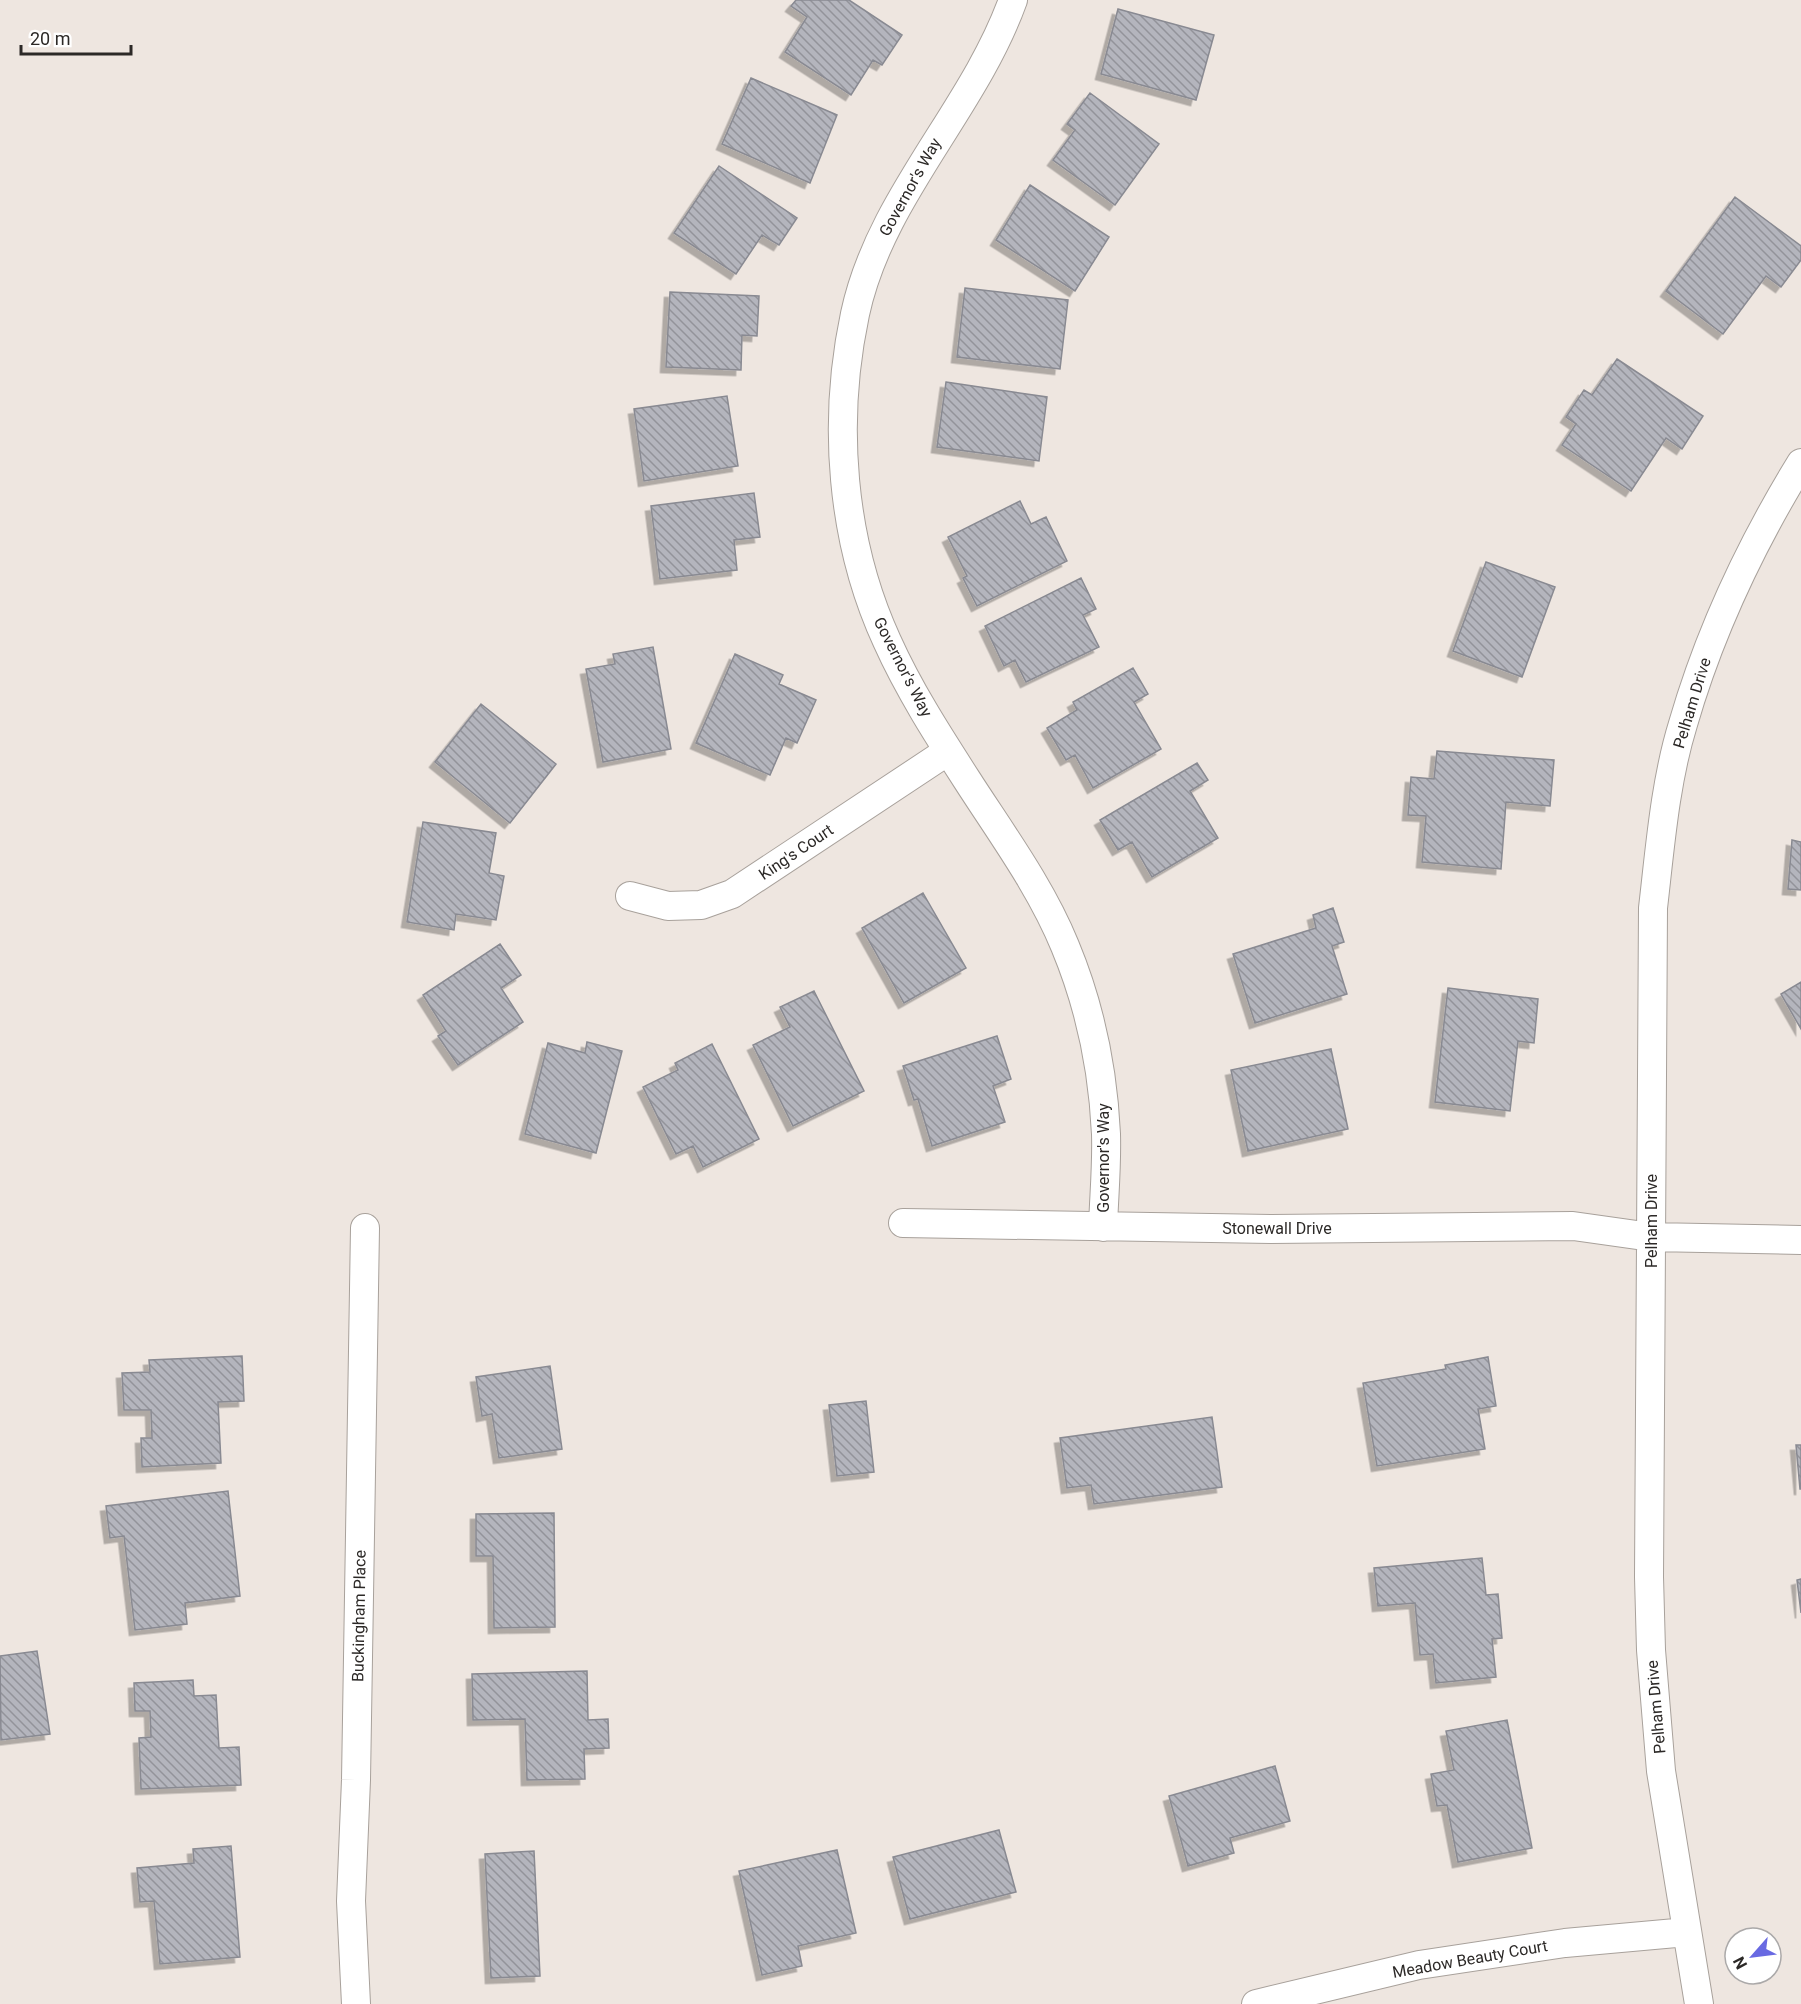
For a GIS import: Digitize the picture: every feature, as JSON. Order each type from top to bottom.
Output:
[{"type":"street","name":"Governor's Way","points":[[1013,0],[982,67],[921,164],[874,253],[855,312],[845,375],[843,429],[847,496],[856,550],[871,601],[886,639],[910,688],[1034,886],[1065,944],[1090,1018],[1101,1070],[1106,1136],[1103,1227]]},
{"type":"street","name":"Pelham Drive","points":[[1699,2004],[1661,1771],[1651,1650],[1650,1237],[1653,909],[1664,816],[1682,725],[1715,632],[1756,543],[1801,463]]},
{"type":"street","name":"King's Court","points":[[630,896],[668,906],[701,905],[732,894],[948,751]]},
{"type":"street","name":"Stonewall Drive","points":[[903,1223],[1283,1229],[1573,1226],[1650,1237],[1801,1240]]},
{"type":"street","name":"Buckingham Place","points":[[356,2004],[351,1901],[356,1780],[365,1228]]},
{"type":"street","name":"Meadow Beauty Court","points":[[1256,2004],[1419,1965],[1565,1943],[1687,1932]]},
{"type":"building","points":[[796,0],[849,0],[902,35],[882,65],[873,60],[851,95],[785,52],[807,17],[791,6]]},
{"type":"building","points":[[1118,9],[1214,35],[1196,100],[1101,74]]},
{"type":"building","points":[[751,78],[837,115],[810,183],[722,144]]},
{"type":"building","points":[[1090,93],[1159,144],[1115,205],[1053,160],[1075,130],[1067,124]]},
{"type":"building","points":[[719,166],[797,218],[779,245],[762,235],[736,274],[674,233]]},
{"type":"building","points":[[1030,185],[1109,237],[1075,291],[996,240]]},
{"type":"building","points":[[1735,197],[1801,246],[1801,260],[1781,287],[1766,276],[1723,334],[1666,291]]},
{"type":"building","points":[[965,288],[1068,300],[1060,369],[957,357]]},
{"type":"building","points":[[670,292],[759,296],[757,336],[742,335],[741,370],[666,367]]},
{"type":"building","points":[[1617,359],[1703,416],[1682,449],[1666,438],[1631,491],[1562,445],[1576,424],[1566,417],[1584,390],[1592,395]]},
{"type":"building","points":[[946,382],[1047,397],[1039,461],[937,447]]},
{"type":"building","points":[[727,396],[738,466],[644,481],[634,409]]},
{"type":"building","points":[[754,493],[760,537],[734,540],[737,570],[660,579],[651,506]]},
{"type":"building","points":[[1020,501],[1031,524],[1046,517],[1067,561],[977,606],[963,578],[967,576],[948,537]]},
{"type":"building","points":[[1486,562],[1555,587],[1522,677],[1453,651]]},
{"type":"building","points":[[1081,578],[1096,609],[1083,615],[1099,647],[1026,682],[1015,660],[1004,666],[985,626]]},
{"type":"building","points":[[653,647],[671,749],[603,762],[586,669],[615,664],[613,654]]},
{"type":"building","points":[[735,654],[783,675],[779,684],[816,700],[797,743],[786,738],[770,775],[696,743]]},
{"type":"building","points":[[1133,668],[1148,694],[1134,702],[1161,749],[1093,788],[1075,755],[1066,760],[1047,728],[1077,710],[1073,702]]},
{"type":"building","points":[[481,704],[556,764],[510,823],[435,762]]},
{"type":"building","points":[[1437,751],[1554,760],[1550,806],[1506,802],[1501,869],[1422,862],[1426,816],[1408,815],[1411,777],[1434,779]]},
{"type":"building","points":[[1197,763],[1208,780],[1190,791],[1218,838],[1152,877],[1132,842],[1118,850],[1100,820]]},
{"type":"building","points":[[423,822],[496,833],[489,873],[504,876],[496,920],[456,914],[454,930],[407,922]]},
{"type":"building","points":[[1792,840],[1801,842],[1801,890],[1788,889]]},
{"type":"building","points":[[923,893],[966,968],[904,1003],[862,928]]},
{"type":"building","points":[[1333,908],[1344,942],[1332,946],[1347,994],[1255,1023],[1233,954],[1316,928],[1313,915]]},
{"type":"building","points":[[500,944],[521,975],[501,988],[523,1022],[458,1065],[438,1036],[446,1031],[423,995]]},
{"type":"building","points":[[1801,982],[1801,1029],[1781,994]]},
{"type":"building","points":[[1448,988],[1538,999],[1534,1043],[1518,1041],[1510,1111],[1435,1102]]},
{"type":"building","points":[[814,991],[864,1091],[793,1126],[753,1045],[790,1027],[780,1007]]},
{"type":"building","points":[[997,1036],[1011,1079],[993,1086],[1005,1122],[932,1146],[918,1099],[914,1100],[903,1066]]},
{"type":"building","points":[[587,1042],[622,1051],[596,1153],[525,1134],[548,1043],[585,1053]]},
{"type":"building","points":[[712,1044],[759,1139],[703,1167],[693,1146],[676,1154],[643,1087],[678,1070],[675,1063]]},
{"type":"building","points":[[1331,1049],[1348,1129],[1248,1151],[1231,1070]]},
{"type":"building","points":[[242,1356],[244,1401],[218,1402],[221,1463],[142,1467],[141,1438],[152,1438],[151,1410],[124,1410],[122,1373],[150,1372],[149,1360]]},
{"type":"building","points":[[1488,1357],[1496,1406],[1478,1409],[1485,1449],[1377,1466],[1363,1383],[1446,1369],[1445,1365]]},
{"type":"building","points":[[550,1366],[562,1449],[499,1458],[492,1414],[482,1416],[476,1377]]},
{"type":"building","points":[[866,1401],[874,1472],[837,1476],[829,1405]]},
{"type":"building","points":[[1212,1417],[1222,1487],[1094,1504],[1091,1485],[1067,1488],[1060,1438]]},
{"type":"building","points":[[1796,1445],[1801,1445],[1801,1489],[1800,1489]]},
{"type":"building","points":[[228,1491],[240,1596],[185,1603],[187,1624],[135,1630],[124,1536],[110,1538],[106,1506]]},
{"type":"building","points":[[554,1513],[555,1627],[494,1628],[493,1556],[476,1556],[476,1514]]},
{"type":"building","points":[[1482,1558],[1486,1595],[1498,1594],[1502,1638],[1492,1639],[1496,1677],[1436,1683],[1433,1654],[1420,1655],[1415,1603],[1378,1606],[1374,1568]]},
{"type":"building","points":[[1801,1579],[1801,1613],[1797,1580]]},
{"type":"building","points":[[37,1651],[50,1734],[1,1740],[0,1656]]},
{"type":"building","points":[[587,1671],[588,1720],[608,1719],[609,1748],[584,1749],[585,1779],[527,1780],[525,1719],[473,1720],[472,1674]]},
{"type":"building","points":[[193,1680],[194,1696],[216,1695],[219,1748],[239,1747],[241,1785],[141,1789],[139,1738],[151,1737],[150,1711],[135,1711],[134,1683]]},
{"type":"building","points":[[1507,1720],[1532,1848],[1458,1862],[1447,1805],[1437,1806],[1431,1774],[1454,1770],[1446,1731]]},
{"type":"building","points":[[1275,1766],[1290,1821],[1230,1838],[1234,1853],[1188,1866],[1169,1796]]},
{"type":"building","points":[[999,1830],[1016,1892],[910,1919],[893,1857]]},
{"type":"building","points":[[231,1846],[240,1957],[160,1964],[154,1901],[140,1902],[137,1868],[194,1863],[193,1849]]},
{"type":"building","points":[[837,1850],[856,1933],[798,1946],[802,1966],[762,1975],[739,1871]]},
{"type":"building","points":[[534,1851],[540,1976],[491,1978],[485,1854]]}]
